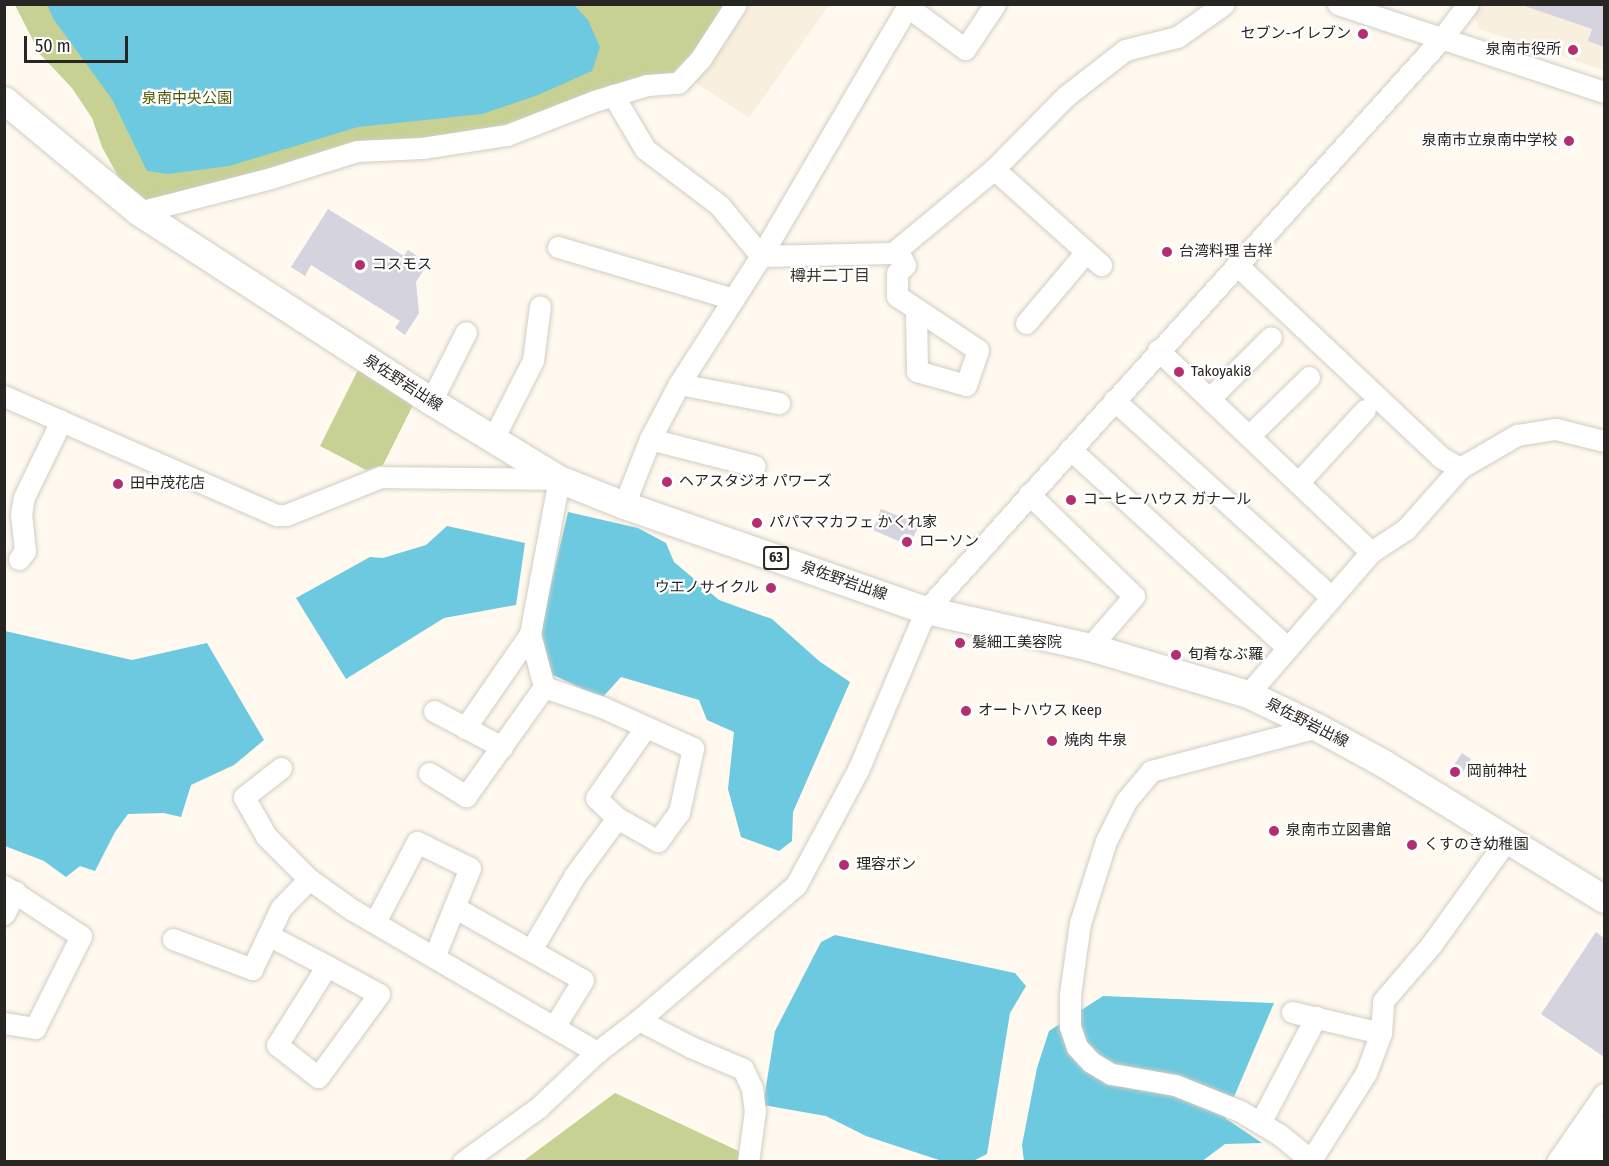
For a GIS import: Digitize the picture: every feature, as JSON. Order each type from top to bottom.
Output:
[{"type":"highway","points":[[1585,1161],[1605,1132]]},
{"type":"main road","name":"泉佐野岩出線","points":[[4,100],[139,212],[431,401],[559,479],[624,505],[926,610],[1090,647],[1248,694],[1317,726],[1508,838],[1605,899]]},
{"type":"street","points":[[139,212],[271,178],[357,151],[422,148],[507,135],[613,95],[647,85],[678,83],[701,58],[735,4]]},
{"type":"street","points":[[624,505],[650,439],[679,384],[761,256],[909,6],[965,48],[995,4]]},
{"type":"street","points":[[761,256],[893,253],[994,169],[1066,96],[1125,50],[1177,37],[1217,12],[1224,4]]},
{"type":"street","points":[[1338,4],[1381,11],[1443,38],[1605,92]]},
{"type":"street","points":[[463,1161],[540,1107],[597,1052],[639,1020],[796,885],[858,770],[926,610],[1158,350],[1443,38],[1468,4]]},
{"type":"street","points":[[613,95],[645,149],[719,205],[761,256]]},
{"type":"street","points":[[994,169],[1094,259],[1026,322]]},
{"type":"street","points":[[558,247],[733,299]]},
{"type":"street","points":[[897,250],[905,265],[897,273],[897,296],[916,309]]},
{"type":"street","points":[[1237,265],[1442,458],[1460,468]]},
{"type":"street","points":[[494,439],[533,360],[540,306]]},
{"type":"street","points":[[431,401],[466,332]]},
{"type":"street","points":[[1210,398],[1271,337]]},
{"type":"street","points":[[1158,350],[1371,552]]},
{"type":"street","points":[[1250,436],[1309,377]]},
{"type":"street","points":[[679,384],[779,403]]},
{"type":"street","points":[[4,396],[277,515],[286,515],[381,477],[559,479],[530,634],[465,728]]},
{"type":"street","points":[[1114,400],[1330,596]]},
{"type":"street","points":[[1298,483],[1365,410]]},
{"type":"street","points":[[20,559],[25,551],[21,515],[24,497],[61,421]]},
{"type":"street","points":[[1248,694],[1330,596],[1371,552],[1407,529],[1460,468],[1517,435],[1556,429],[1605,441]]},
{"type":"street","points":[[650,439],[755,465]]},
{"type":"street","points":[[1070,449],[1287,647]]},
{"type":"street","points":[[1029,494],[1134,596],[1090,647]]},
{"type":"street","points":[[429,773],[466,796],[502,747],[544,687],[530,634]]},
{"type":"street","points":[[544,687],[602,707],[693,748],[679,812],[658,841],[617,818],[596,798],[645,728]]},
{"type":"street","points":[[434,711],[502,747]]},
{"type":"street","points":[[1317,726],[1151,771],[1126,801],[1106,841],[1078,933],[1070,994],[1070,1027],[1077,1047],[1091,1062],[1111,1074],[1174,1085],[1240,1111],[1312,1161],[1366,1072],[1381,1033],[1383,1001],[1431,945],[1508,838]]},
{"type":"street","points":[[281,768],[244,797],[266,836],[309,879],[375,922],[597,1052]]},
{"type":"street","points":[[531,950],[574,875],[617,818]]},
{"type":"street","points":[[375,922],[417,842],[470,868],[434,957]]},
{"type":"street","points":[[173,939],[252,969],[281,908],[309,879]]},
{"type":"street","points":[[4,914],[10,889],[81,936],[35,1028],[4,1023]]},
{"type":"street","points":[[454,907],[583,980],[554,1027]]},
{"type":"street","points":[[268,934],[379,994],[318,1077],[277,1045],[327,966]]},
{"type":"street","points":[[1292,1012],[1381,1033]]},
{"type":"street","points":[[1260,1123],[1316,1017]]},
{"type":"street","points":[[639,1020],[691,1047],[743,1069],[752,1088],[755,1111],[748,1161]]},
{"type":"street","points":[[1557,1161],[1605,1094]]},
{"type":"shaded area","points":[[744,5],[829,5],[749,118],[693,81]]},
{"type":"shaded area","name":"泉南市役所","points":[[1478,5],[1604,5],[1604,70],[1479,29],[1473,12]]},
{"type":"green space","name":"泉南中央公園","points":[[15,5],[728,5],[685,70],[540,120],[142,204],[119,178],[102,147],[92,118],[72,88],[40,54]]},
{"type":"green space","points":[[358,370],[413,405],[383,465],[366,470],[320,446]]},
{"type":"green space","points":[[615,1093],[751,1157],[755,1162],[522,1162]]},
{"type":"water","name":"泉南中央公園","points":[[47,5],[574,5],[588,20],[600,47],[592,71],[538,95],[482,114],[358,127],[229,166],[168,174],[147,171],[112,99],[54,20]]},
{"type":"water","points":[[568,512],[638,528],[666,543],[674,562],[719,600],[772,619],[819,661],[850,682],[793,812],[792,841],[779,851],[741,837],[728,789],[734,732],[707,720],[699,700],[621,677],[602,698],[553,675],[537,643]]},
{"type":"water","points":[[447,526],[525,543],[516,605],[444,618],[346,679],[296,598],[370,557],[383,558],[426,545]]},
{"type":"water","points":[[5,631],[132,660],[207,643],[264,740],[234,765],[191,785],[181,817],[164,813],[128,814],[115,832],[95,871],[80,866],[66,877],[44,861],[5,846]]},
{"type":"water","points":[[835,935],[1015,973],[1026,986],[1010,1013],[987,1154],[973,1161],[942,1161],[866,1136],[826,1116],[763,1105],[775,1031],[821,942]]},
{"type":"water","points":[[1103,996],[1274,1003],[1225,1118],[1262,1143],[1225,1144],[1201,1162],[1024,1161],[1022,1145],[1037,1068],[1049,1031]]},
{"type":"building","points":[[1519,4],[1604,4],[1604,47],[1588,41],[1592,29]]},
{"type":"building","points":[[328,209],[404,256],[408,250],[428,263],[416,282],[419,313],[405,335],[395,328],[400,321],[311,265],[305,276],[291,267]]},
{"type":"building","points":[[881,509],[919,524],[910,546],[873,530]]},
{"type":"building","points":[[1462,753],[1471,759],[1458,780],[1448,774]]},
{"type":"building","points":[[1596,932],[1604,938],[1604,1057],[1541,1014]]},
{"type":"place","name":"セブン-イレブン","points":[[1363,34]]},
{"type":"place","name":"泉南市役所","points":[[1573,50]]},
{"type":"place","name":"泉南市立泉南中学校","points":[[1569,141]]},
{"type":"place","name":"台湾料理 吉祥","points":[[1167,252]]},
{"type":"place","name":"コスモス","points":[[360,265]]},
{"type":"place","name":"Takoyaki8","points":[[1179,372]]},
{"type":"place","name":"ヘアスタジオ パワーズ","points":[[667,482]]},
{"type":"place","name":"田中茂花店","points":[[118,484]]},
{"type":"place","name":"コーヒーハウス ガナール","points":[[1071,500]]},
{"type":"place","name":"パパママカフェ かくれ家","points":[[757,523]]},
{"type":"place","name":"ローソン","points":[[907,542]]},
{"type":"place","name":"ウエノサイクル","points":[[771,588]]},
{"type":"place","name":"髪細工美容院","points":[[960,643]]},
{"type":"place","name":"旬肴なぶ羅","points":[[1176,655]]},
{"type":"place","name":"オートハウス Keep","points":[[966,711]]},
{"type":"place","name":"焼肉 牛泉","points":[[1052,741]]},
{"type":"place","name":"岡前神社","points":[[1455,772]]},
{"type":"place","name":"泉南市立図書館","points":[[1274,831]]},
{"type":"place","name":"くすのき幼稚園","points":[[1412,845]]},
{"type":"place","name":"理容ボン","points":[[844,865]]},
{"type":"district","name":"樽井二丁目","points":[[830,276]]}]
